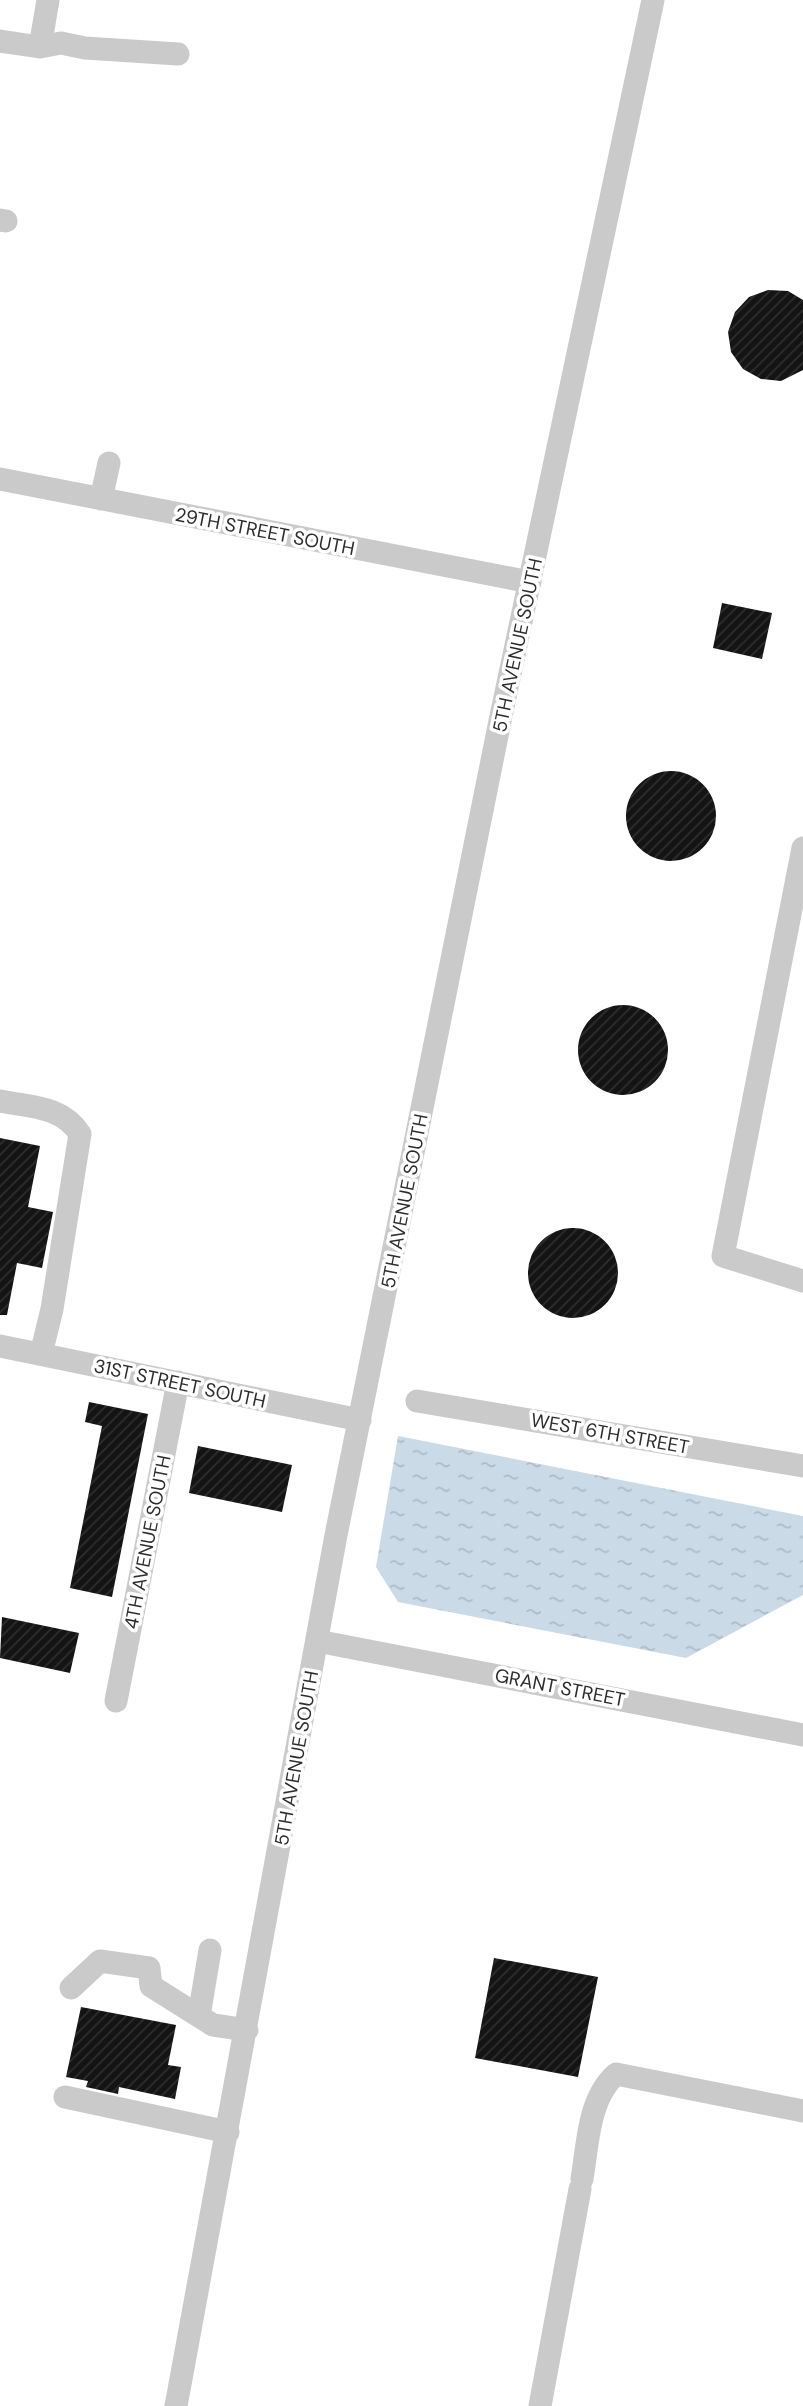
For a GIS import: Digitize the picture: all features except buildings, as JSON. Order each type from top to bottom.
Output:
[{"type":"street","points":[[40,47],[48,0]]},
{"type":"street","name":"5TH AVENUE SOUTH","points":[[176,2406],[359,1420],[530,582],[653,0]]},
{"type":"street","points":[[0,41],[40,47],[61,43],[85,48],[178,54]]},
{"type":"street","points":[[101,499],[109,464]]},
{"type":"street","name":"29TH STREET SOUTH","points":[[0,480],[530,582]]},
{"type":"street","points":[[803,848],[723,1256],[803,1281]]},
{"type":"street","points":[[0,1101],[53,1111],[70,1118],[80,1134],[52,1309],[41,1354]]},
{"type":"street","name":"31ST STREET SOUTH","points":[[0,1346],[359,1420]]},
{"type":"street","name":"4TH AVENUE SOUTH","points":[[116,1702],[178,1382]]},
{"type":"street","name":"WEST 6TH STREET","points":[[417,1401],[803,1466]]},
{"type":"street","name":"GRANT STREET","points":[[317,1641],[803,1735]]},
{"type":"street","points":[[199,2016],[209,1950]]},
{"type":"street","points":[[71,1988],[84,1979],[100,1961],[149,1968],[151,1986],[213,2025],[247,2030]]},
{"type":"street","points":[[540,2406],[581,2184],[602,2087],[616,2074],[803,2111]]},
{"type":"street","points":[[65,2097],[228,2132]]},
{"type":"water","points":[[398,1436],[803,1516],[803,1595],[686,1658],[398,1602],[376,1567]]}]
